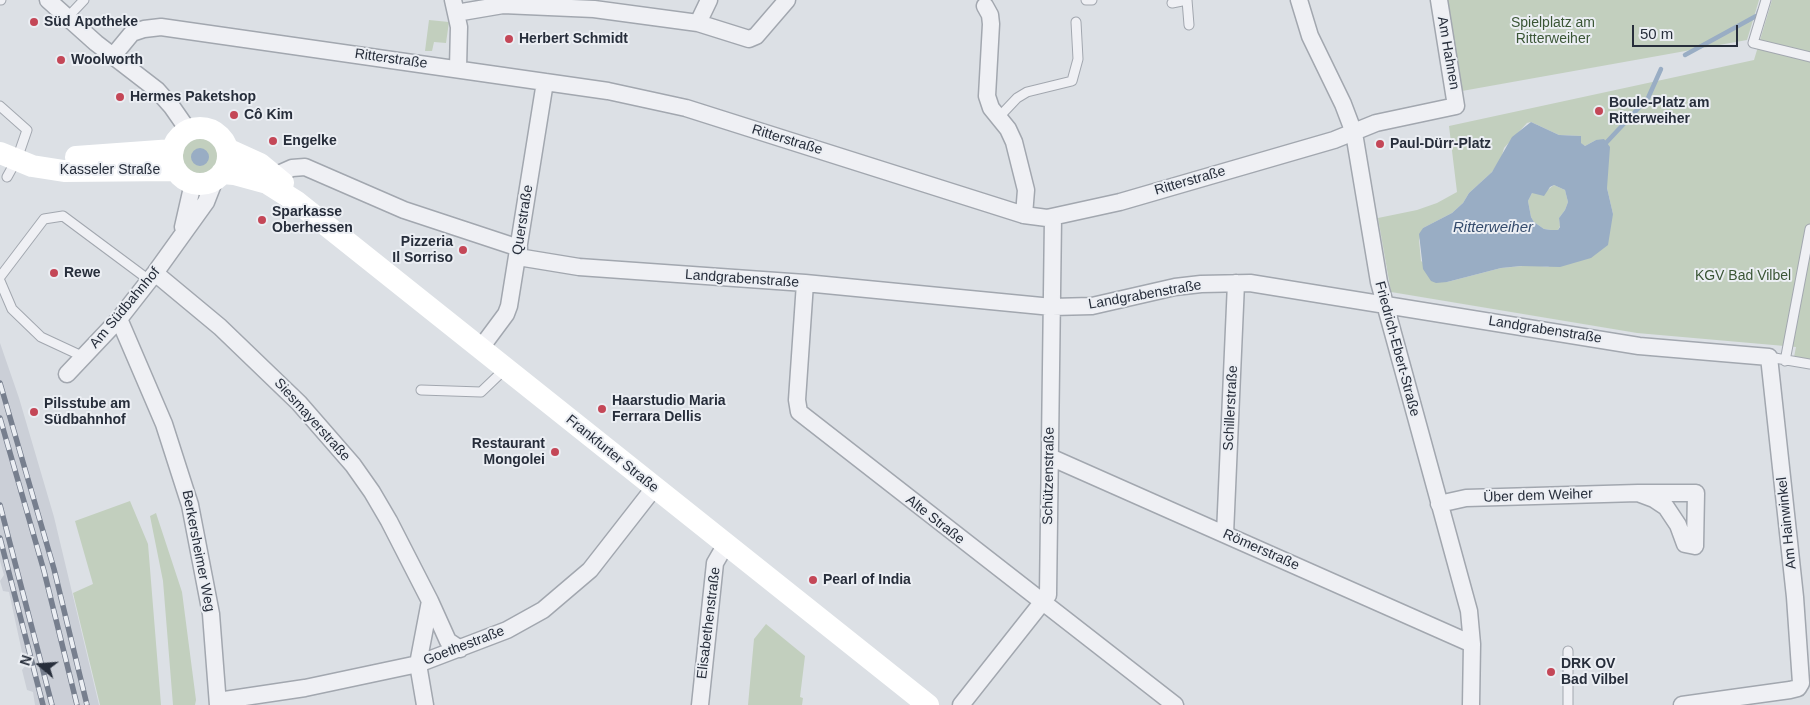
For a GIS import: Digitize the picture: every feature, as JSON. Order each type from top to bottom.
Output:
[{"type":"main road","name":"Frankfurter Straße","points":[[188,130],[199,128],[211,130],[221,138],[227,148],[260,164],[286,186],[297,202]]},
{"type":"main road","points":[[181,168],[180,136],[188,130]]},
{"type":"main road","points":[[219,176],[228,157],[227,148]]},
{"type":"main road","name":"Kasseler Straße","points":[[8,163],[82,157],[181,168]]},
{"type":"main road","name":"Frankfurter Straße","points":[[181,168],[205,184],[219,176],[234,174],[267,183],[297,202],[928,705]]},
{"type":"street","points":[[48,0],[113,56],[157,90],[172,106],[188,130]]},
{"type":"street","points":[[698,23],[709,0]]},
{"type":"street","points":[[458,68],[459,27],[455,6],[564,7],[698,23],[749,39],[756,36],[787,0]]},
{"type":"street","name":"Friedrich-Ebert-Straße","points":[[1298,0],[1310,36],[1343,104],[1354,133],[1379,282],[1469,612],[1472,644],[1471,705]]},
{"type":"street","name":"Am Hahnen","points":[[1439,0],[1456,106]]},
{"type":"street","points":[[983,3],[991,20],[986,90],[989,103],[1011,134],[1016,150],[1026,190],[1024,214]]},
{"type":"street","name":"Ritterstraße","points":[[113,56],[132,33],[161,27],[458,68],[545,82],[671,104],[1024,214],[1053,218],[1120,202],[1354,133],[1376,123],[1456,106]]},
{"type":"street","name":"Querstraße","points":[[480,349],[508,310],[545,82]]},
{"type":"street","name":"Landgrabenstraße","points":[[274,176],[292,168],[305,167],[404,210],[518,253],[578,267],[804,283],[1052,307],[1092,306],[1175,287],[1236,282],[1270,285],[1639,346],[1769,357]]},
{"type":"street","name":"Am Südbahnhof","points":[[180,238],[191,202],[181,168]]},
{"type":"street","name":"Am Südbahnhof","points":[[67,374],[119,320],[206,202],[219,176]]},
{"type":"street","name":"Schützenstraße","points":[[961,705],[1048,595],[1053,218]]},
{"type":"street","name":"Siesmayerstraße","points":[[152,276],[233,340],[299,403],[330,438],[361,476],[389,521],[430,600],[448,641],[460,649]]},
{"type":"street","name":"Schillerstraße","points":[[1225,534],[1236,282]]},
{"type":"street","name":"Alte Straße","points":[[804,283],[797,400],[799,412],[1174,705]]},
{"type":"street","name":"Berkersheimer Weg","points":[[119,320],[141,366],[164,424],[190,504],[209,605],[218,703]]},
{"type":"street","name":"Am Hainwinkel","points":[[1734,701],[1798,688],[1802,676],[1769,357]]},
{"type":"street","name":"Römerstraße","points":[[1050,457],[1472,644]]},
{"type":"street","name":"Goethestraße","points":[[218,703],[305,688],[418,664],[460,649],[513,626],[558,598],[600,558],[654,488]]},
{"type":"street","name":"Über dem Weiher","points":[[1439,504],[1466,498],[1638,493]]},
{"type":"street","name":"Elisabethenstraße","points":[[700,705],[715,563],[726,544]]},
{"type":"street","points":[[425,705],[418,664],[430,600]]},
{"type":"street","points":[[1682,705],[1734,701]]},
{"type":"lane","points":[[67,18],[84,0]]},
{"type":"lane","points":[[1086,0],[1092,0]]},
{"type":"lane","points":[[1172,2],[1187,0],[1189,25]]},
{"type":"lane","points":[[1766,0],[1753,43],[1810,56]]},
{"type":"lane","points":[[999,117],[1017,98],[1027,92],[1072,81],[1078,59],[1076,22]]},
{"type":"lane","points":[[0,106],[27,130],[8,163]]},
{"type":"lane","points":[[0,277],[44,219],[63,216],[152,276]]},
{"type":"lane","points":[[1785,362],[1810,229]]},
{"type":"lane","points":[[0,281],[12,308],[41,337],[84,357]]},
{"type":"lane","points":[[1769,357],[1785,362],[1810,364]]},
{"type":"lane","points":[[421,390],[481,392],[505,369]]},
{"type":"lane","points":[[1568,651],[1568,705]]},
{"type":"shaded area","points":[[0,343],[19,398],[54,517],[99,705],[35,705],[33,692],[27,690],[22,670],[25,666],[9,592],[3,591],[0,581],[4,575],[0,561]]},
{"type":"green space","name":"Spielplatz am Ritterweiher","points":[[1446,0],[1759,0],[1747,40],[1462,91]]},
{"type":"green space","name":"KGV Bad Vilbel","points":[[1772,0],[1810,0],[1810,359],[1794,357],[1796,347],[1637,333],[1391,292],[1378,218],[1417,210],[1437,203],[1457,192],[1449,126],[1754,60]],"holes":[[[1531,122],[1559,135],[1581,136],[1580,143],[1585,146],[1596,140],[1607,169],[1607,188],[1613,214],[1548,267],[1533,265],[1501,268],[1447,282],[1421,261],[1419,240],[1423,228],[1452,213],[1463,203],[1469,193],[1492,172],[1501,159],[1504,148],[1527,123]]]},
{"type":"green space","points":[[429,20],[449,22],[446,43],[434,42],[432,51],[425,51]]},
{"type":"green space","points":[[200,136],[211,139],[217,145],[220,156],[217,167],[211,173],[200,176],[189,173],[183,167],[180,156],[183,145],[189,139]]},
{"type":"green space","points":[[1554,185],[1565,190],[1568,202],[1559,218],[1560,226],[1558,230],[1544,229],[1534,222],[1531,217],[1528,201],[1532,193],[1546,191]]},
{"type":"green space","points":[[130,501],[148,544],[161,705],[100,705],[73,593],[93,584],[75,521]]},
{"type":"green space","points":[[156,513],[182,592],[196,700],[195,705],[173,705],[163,581],[150,516]]},
{"type":"green space","points":[[766,624],[805,656],[800,697],[803,698],[802,705],[748,705],[754,639]]},
{"type":"water","name":"Ritterweiher","points":[[1531,122],[1559,135],[1581,136],[1581,143],[1585,146],[1596,140],[1604,139],[1610,147],[1607,188],[1613,214],[1608,245],[1591,258],[1560,267],[1521,266],[1501,268],[1447,282],[1436,283],[1431,281],[1423,269],[1419,234],[1423,228],[1452,213],[1463,203],[1469,193],[1492,172],[1512,137]],"holes":[[[1554,185],[1565,190],[1568,202],[1559,218],[1560,227],[1558,230],[1544,229],[1534,222],[1531,217],[1528,201],[1532,193],[1544,196],[1550,187]]]},
{"type":"water","points":[[196,148],[204,148],[209,153],[207,164],[196,166],[191,161],[191,153]]},
{"type":"waterway","points":[[1685,55],[1758,15],[1759,11]]},
{"type":"waterway","points":[[1604,145],[1648,98],[1661,69]]},
{"type":"railway","points":[[0,383],[54,569],[87,705]]},
{"type":"railway","points":[[0,418],[44,571],[77,705]]},
{"type":"railway","points":[[0,505],[52,705]]},
{"type":"railway","points":[[0,538],[43,705]]},
{"type":"place","name":"Süd Apotheke","points":[[34,22]]},
{"type":"place","name":"Herbert Schmidt","points":[[509,39]]},
{"type":"place","name":"Woolworth","points":[[61,60]]},
{"type":"place","name":"Hermes Paketshop","points":[[120,97]]},
{"type":"place","name":"Boule-Platz am Ritterweiher","points":[[1599,111]]},
{"type":"place","name":"Cô Kim","points":[[234,115]]},
{"type":"place","name":"Engelke","points":[[273,141]]},
{"type":"place","name":"Paul-Dürr-Platz","points":[[1380,144]]},
{"type":"place","name":"Sparkasse Oberhessen","points":[[262,220]]},
{"type":"place","name":"Pizzeria Il Sorriso","points":[[463,250]]},
{"type":"place","name":"Rewe","points":[[54,273]]},
{"type":"place","name":"Haarstudio Maria Ferrara Dellis","points":[[602,409]]},
{"type":"place","name":"Pilsstube am Südbahnhof","points":[[34,412]]},
{"type":"place","name":"Restaurant Mongolei","points":[[555,452]]},
{"type":"place","name":"Pearl of India","points":[[813,580]]},
{"type":"place","name":"DRK OV Bad Vilbel","points":[[1551,672]]}]
